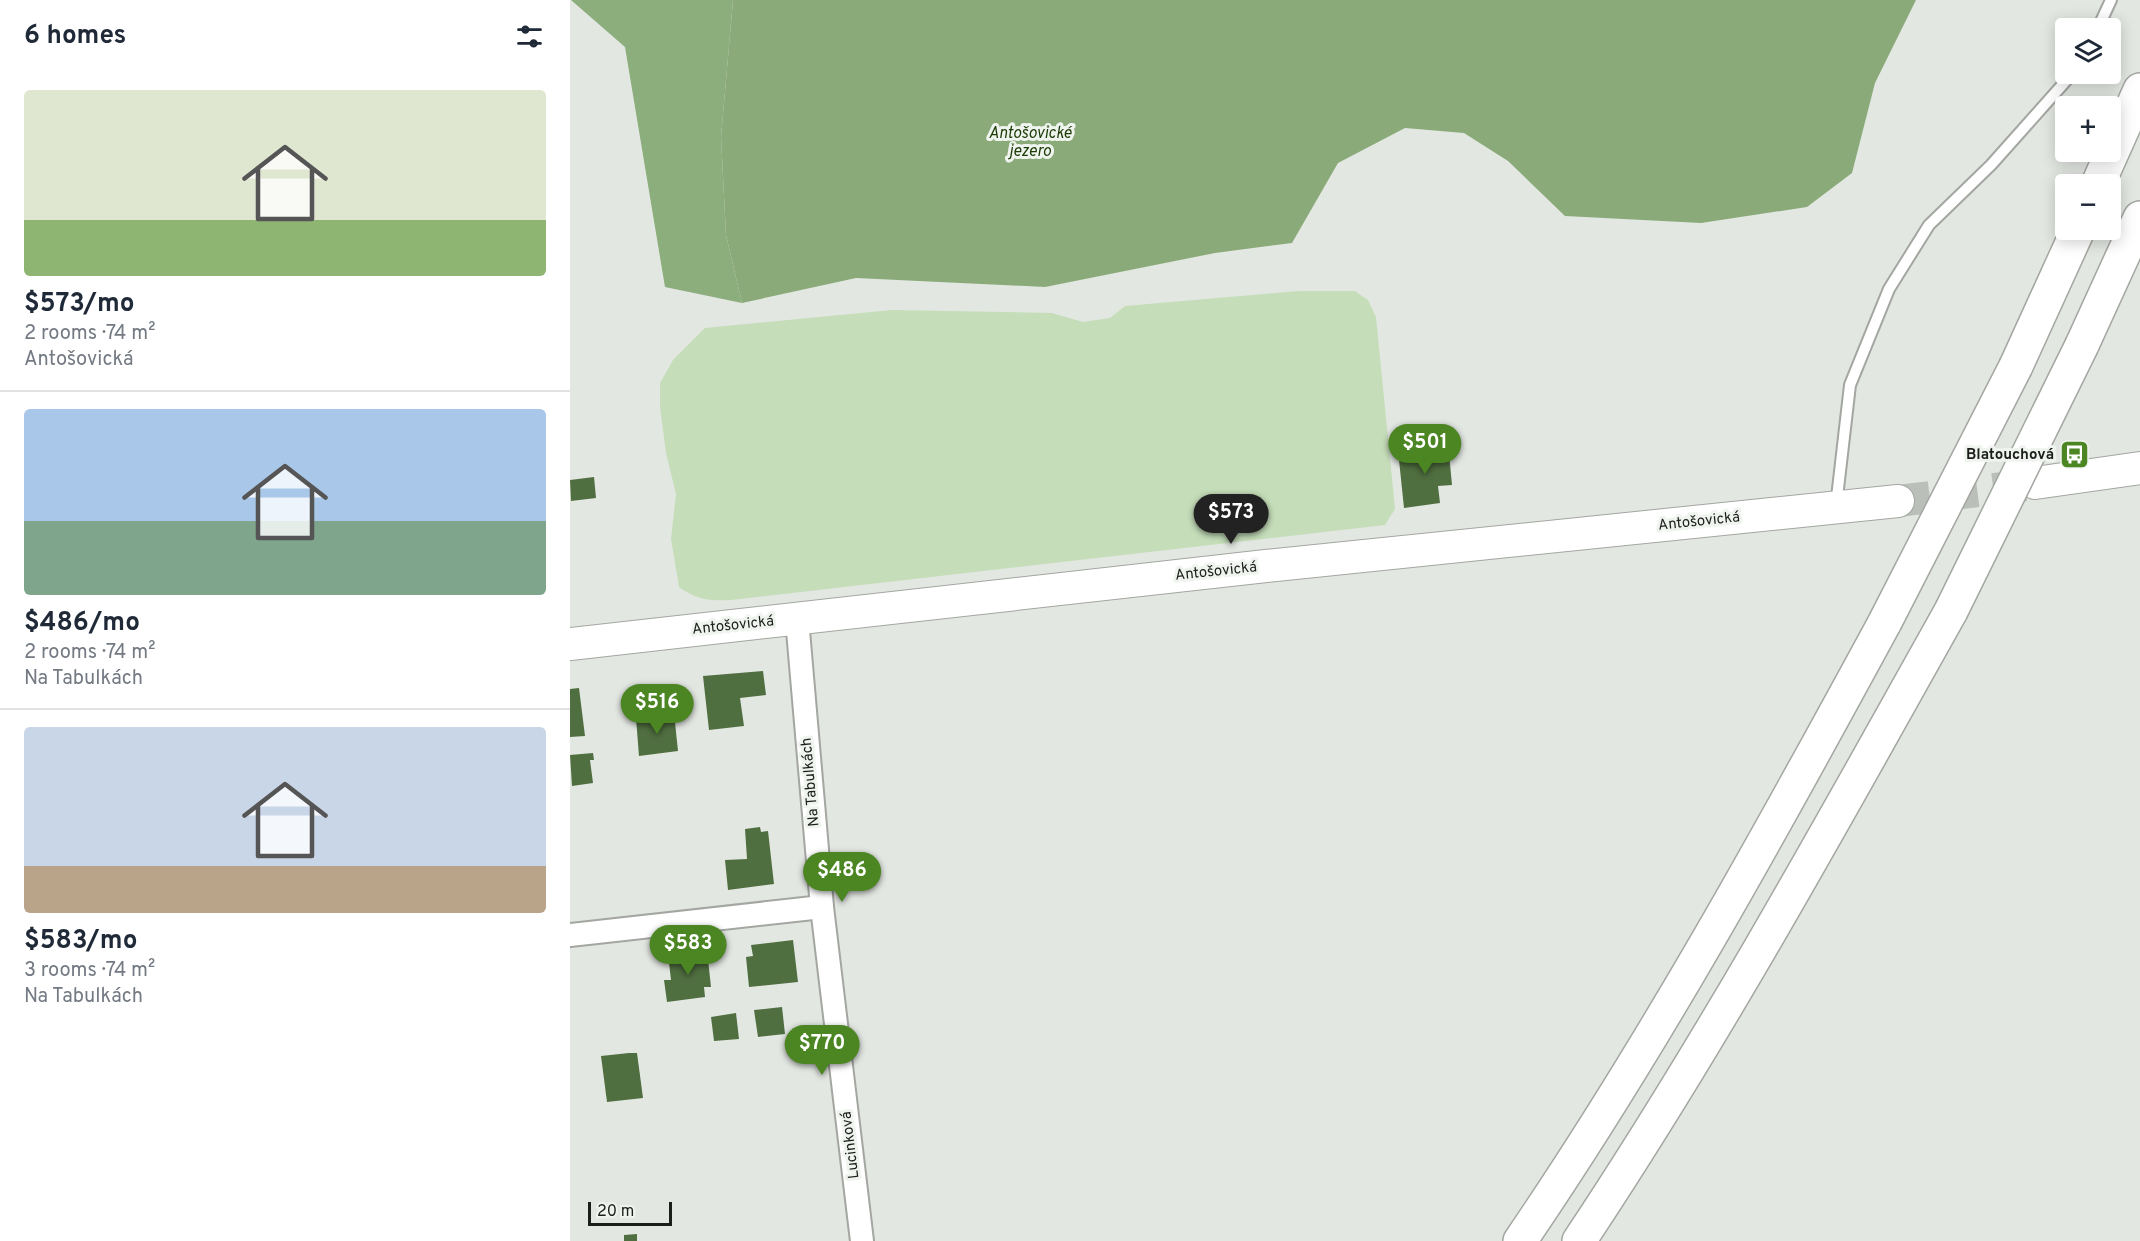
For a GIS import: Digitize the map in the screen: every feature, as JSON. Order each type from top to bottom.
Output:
[{"type":"highway","points":[[2102,174],[2140,90]]},
{"type":"highway","points":[[1579,1241],[1705,1041],[1825,836],[1951,611],[2082,345],[2140,218]]},
{"type":"highway","points":[[1520,1241],[1661,1018],[1779,816],[1885,622],[2016,366],[2073,240]]},
{"type":"street","points":[[2035,483],[2140,468]]},
{"type":"street","name":"Antošovická","points":[[570,644],[1898,501]]},
{"type":"street","name":"Na Tabulkách","points":[[797,619],[822,907]]},
{"type":"street","points":[[570,935],[822,907]]},
{"type":"street","name":"Lucinková","points":[[822,907],[862,1241]]},
{"type":"lane","points":[[2103,18],[2111,0]]},
{"type":"lane","points":[[1835,506],[1850,385],[1888,289],[1929,225],[1990,165],[2063,84]]},
{"type":"shaded area","points":[[571,0],[733,0],[721,137],[726,235],[742,303],[665,287],[625,47]]},
{"type":"shaded area","points":[[1299,291],[1355,291],[1368,300],[1376,317],[1395,509],[1385,525],[731,600],[704,599],[679,587],[671,539],[676,494],[666,453],[660,407],[660,383],[673,360],[705,328],[892,310],[1052,313],[1083,322],[1110,318],[1125,306]]},
{"type":"water","name":"Antošovické jezero","points":[[733,0],[1916,0],[1875,83],[1852,173],[1807,207],[1701,223],[1565,216],[1508,161],[1464,133],[1405,128],[1338,163],[1292,243],[1215,253],[1045,287],[856,278],[742,303],[726,235],[721,137]]},
{"type":"building","points":[[1448,443],[1452,485],[1438,486],[1440,503],[1404,508],[1399,460],[1407,459],[1406,455],[1423,453],[1422,446]]},
{"type":"building","points":[[594,477],[596,498],[571,501],[570,480]]},
{"type":"building","points":[[763,671],[766,695],[740,698],[744,726],[709,730],[703,676]]},
{"type":"building","points":[[579,688],[585,736],[570,737],[570,689]]},
{"type":"building","points":[[674,713],[678,751],[639,756],[636,718]]},
{"type":"building","points":[[593,753],[594,760],[590,760],[593,783],[572,786],[570,755]]},
{"type":"building","points":[[760,827],[761,832],[768,831],[774,884],[728,890],[725,860],[747,859],[745,829]]},
{"type":"building","points":[[793,940],[798,982],[749,987],[746,957],[753,956],[751,945]]},
{"type":"building","points":[[707,950],[711,987],[704,987],[705,997],[667,1002],[664,980],[671,980],[668,954]]},
{"type":"building","points":[[782,1007],[785,1034],[758,1037],[754,1010]]},
{"type":"building","points":[[736,1013],[739,1039],[714,1041],[711,1017]]},
{"type":"building","points":[[637,1053],[643,1098],[607,1102],[601,1056]]},
{"type":"building","points":[[637,1234],[637,1241],[624,1241],[624,1235]]},
{"type":"tunnel","points":[[1898,501],[2034,484]]},
{"type":"place","name":"Blatouchová","points":[[2075,455]]}]
